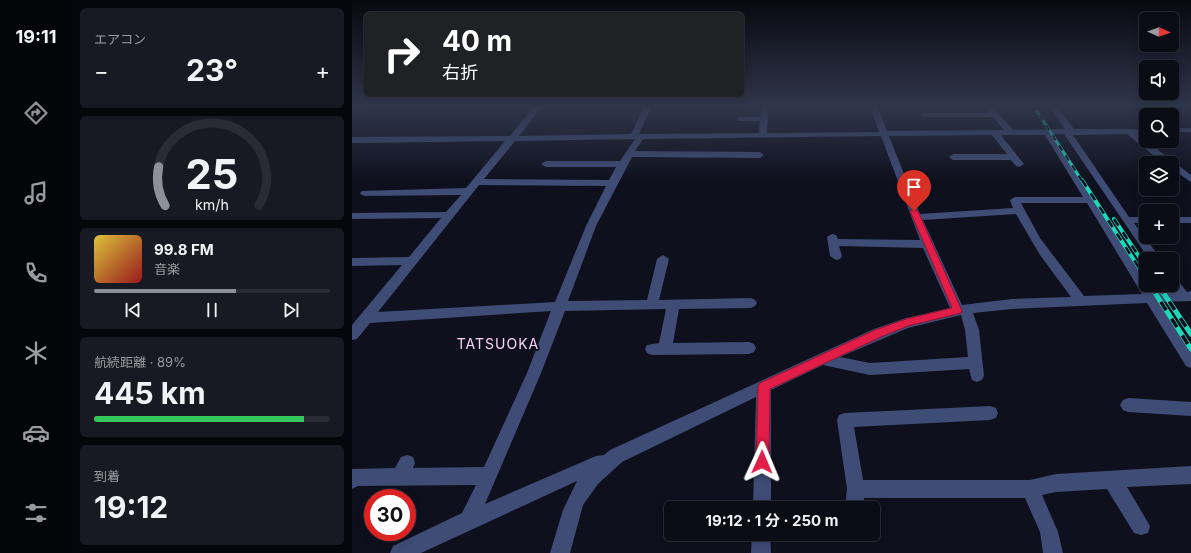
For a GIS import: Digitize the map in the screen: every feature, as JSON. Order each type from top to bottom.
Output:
[{"type":"street","points":[[353,333],[517,131]]},
{"type":"street","points":[[469,520],[534,373],[590,226],[629,154],[640,131]]},
{"type":"street","points":[[763,135],[764,131]]},
{"type":"street","points":[[1129,131],[1160,156]]},
{"type":"street","points":[[352,140],[885,133],[1070,133],[1139,131]]},
{"type":"street","points":[[953,157],[1017,160],[994,132]]},
{"type":"street","points":[[1048,132],[1191,362]]},
{"type":"street","points":[[822,359],[870,369],[976,370],[972,330],[927,244],[885,133]]},
{"type":"street","points":[[1070,133],[1126,220],[1150,252]]},
{"type":"street","points":[[629,154],[662,153],[698,157],[760,155]]},
{"type":"street","points":[[546,164],[566,166],[623,164]]},
{"type":"street","points":[[1179,170],[1191,179]]},
{"type":"street","points":[[475,182],[612,183]]},
{"type":"street","points":[[364,193],[446,193],[468,191]]},
{"type":"street","points":[[1081,301],[1047,256],[1019,211],[1015,200],[1089,200]]},
{"type":"street","points":[[916,217],[1019,211]]},
{"type":"street","points":[[352,216],[449,215]]},
{"type":"street","points":[[1126,220],[1139,220]]},
{"type":"street","points":[[1179,220],[1189,220]]},
{"type":"street","points":[[836,256],[832,240],[927,244]]},
{"type":"street","points":[[652,304],[663,259]]},
{"type":"street","points":[[352,262],[412,261]]},
{"type":"street","points":[[1179,288],[1187,296]]},
{"type":"street","points":[[400,553],[469,520],[616,456],[879,333],[906,323],[962,310],[1012,304],[1187,296]]},
{"type":"street","points":[[365,318],[560,306],[751,303]]},
{"type":"street","points":[[673,304],[659,349],[749,348]]},
{"type":"street","points":[[762,501],[764,386]]},
{"type":"street","points":[[1128,405],[1191,409]]},
{"type":"street","points":[[855,501],[856,489],[845,420],[990,413]]},
{"type":"street","points":[[560,553],[574,503],[582,487],[602,466],[616,456]]},
{"type":"street","points":[[352,480],[353,477],[403,470],[488,476]]},
{"type":"street","points":[[856,489],[1030,489],[1056,483],[1191,475]]},
{"type":"street","points":[[1112,480],[1141,526]]},
{"type":"street","points":[[1030,489],[1049,532],[1053,553]]},
{"type":"street","points":[[761,541],[761,553]]},
{"type":"railway","points":[[1050,131],[1082,181]]},
{"type":"railway","points":[[1082,180],[1139,268]]},
{"type":"railway","points":[[1114,219],[1139,256]]},
{"type":"railway","points":[[1154,292],[1191,349]]},
{"type":"railway","points":[[1163,292],[1191,334]]},
{"type":"district","name":"TATSUOKA","points":[[498,344]]},
{"type":"route","points":[[762,462],[764,386],[879,333],[934,315],[958,311],[927,244],[914,211]]}]
